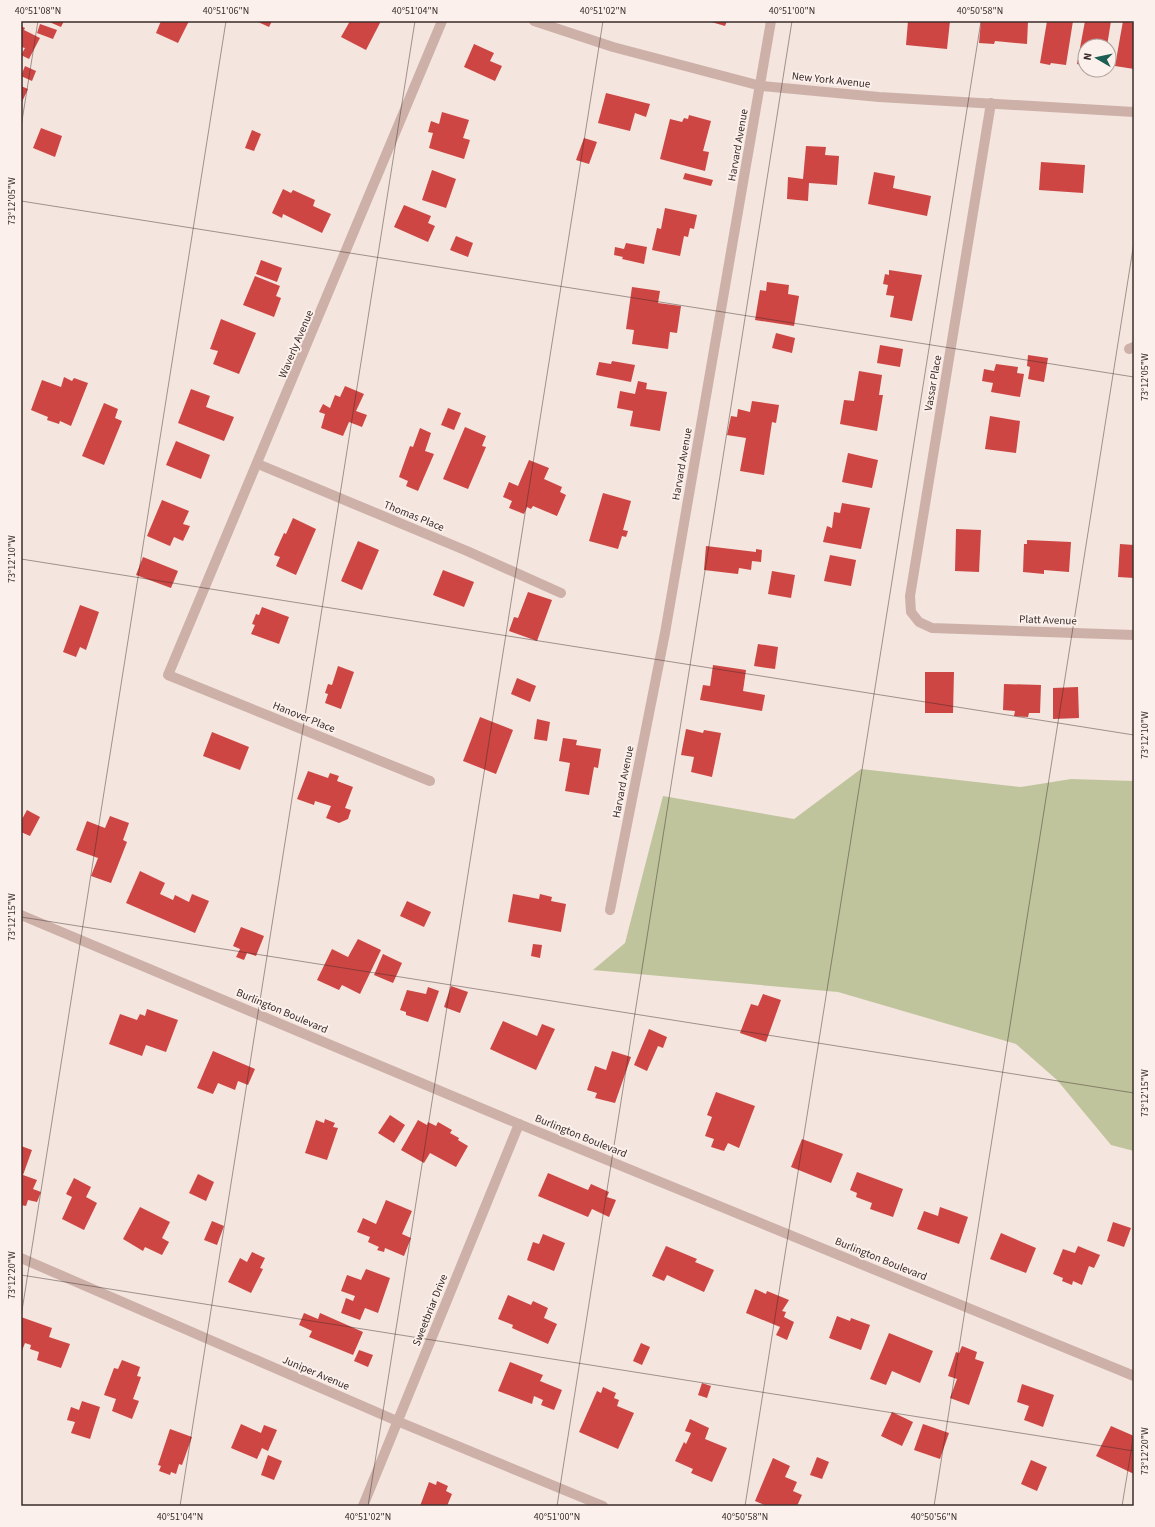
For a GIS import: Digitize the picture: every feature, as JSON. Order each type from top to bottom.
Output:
[{"type":"street","name":"Waverly Avenue","points":[[168,675],[258,464],[442,21]]},
{"type":"street","name":"New York Avenue","points":[[534,21],[613,46],[761,86],[879,97],[1134,112]]},
{"type":"street","name":"Harvard Avenue","points":[[610,910],[665,633],[772,21]]},
{"type":"street","name":"Vassar Place","points":[[961,629],[932,628],[919,622],[912,612],[910,596],[991,104]]},
{"type":"street","name":"Thomas Place","points":[[258,464],[467,551],[561,593]]},
{"type":"street","name":"Platt Avenue","points":[[961,629],[1134,635]]},
{"type":"street","name":"Hanover Place","points":[[168,675],[430,781]]},
{"type":"street","name":"Burlington Boulevard","points":[[21,915],[519,1124],[1134,1376]]},
{"type":"street","name":"Sweetbriar Drive","points":[[363,1506],[519,1124]]},
{"type":"street","name":"Juniper Avenue","points":[[21,1258],[397,1421],[603,1506]]},
{"type":"green space","points":[[861,769],[1021,787],[1071,779],[1134,781],[1134,1151],[1111,1145],[1057,1080],[1016,1044],[838,992],[593,970],[625,943],[663,796],[794,819]]},
{"type":"building","points":[[47,21],[64,21],[61,27]]},
{"type":"building","points":[[161,21],[189,21],[178,43],[156,33]]},
{"type":"building","points":[[256,21],[272,21],[269,27]]},
{"type":"building","points":[[350,21],[381,21],[366,50],[341,37]]},
{"type":"building","points":[[708,21],[727,21],[725,26]]},
{"type":"building","points":[[908,21],[950,21],[947,49],[906,45]]},
{"type":"building","points":[[981,21],[1028,21],[1027,44],[995,41],[994,44],[979,43]]},
{"type":"building","points":[[1047,21],[1073,21],[1066,65],[1051,63],[1050,65],[1040,63]]},
{"type":"building","points":[[1085,21],[1111,21],[1108,38],[1082,38]]},
{"type":"building","points":[[1123,21],[1134,23],[1134,69],[1117,66],[1117,55]]},
{"type":"building","points":[[40,24],[57,30],[53,39],[37,33]]},
{"type":"building","points":[[21,26],[25,28],[24,30],[40,38],[29,59],[21,55],[25,48],[21,47]]},
{"type":"building","points":[[474,44],[494,53],[490,61],[502,66],[495,81],[464,67]]},
{"type":"building","points":[[25,66],[36,71],[32,81],[21,76]]},
{"type":"building","points":[[21,86],[28,89],[21,104]]},
{"type":"building","points":[[606,93],[650,104],[646,117],[635,113],[630,131],[598,123]]},
{"type":"building","points":[[442,112],[469,120],[463,138],[470,140],[464,159],[429,148],[433,133],[428,132],[431,121],[439,124]]},
{"type":"building","points":[[689,115],[711,121],[703,151],[709,152],[705,171],[660,159],[670,119],[682,122],[684,118],[688,119]]},
{"type":"building","points":[[41,128],[62,136],[55,157],[33,148]]},
{"type":"building","points":[[252,130],[261,134],[254,151],[245,148]]},
{"type":"building","points":[[584,138],[597,142],[589,164],[576,160]]},
{"type":"building","points":[[806,146],[826,147],[825,155],[839,156],[837,185],[809,183],[808,201],[787,199],[788,177],[803,179]]},
{"type":"building","points":[[1041,162],[1085,165],[1083,193],[1039,190]]},
{"type":"building","points":[[432,170],[456,179],[446,208],[422,200]]},
{"type":"building","points":[[874,172],[895,176],[893,188],[931,196],[927,216],[868,204]]},
{"type":"building","points":[[685,173],[713,180],[711,186],[683,179]]},
{"type":"building","points":[[283,189],[291,193],[293,190],[315,200],[313,206],[331,214],[322,233],[283,214],[282,218],[272,213]]},
{"type":"building","points":[[404,205],[431,216],[428,223],[435,226],[428,242],[394,227]]},
{"type":"building","points":[[665,208],[697,215],[694,229],[690,228],[688,237],[684,236],[680,256],[652,250],[657,228],[661,229]]},
{"type":"building","points":[[456,236],[473,243],[468,257],[450,250]]},
{"type":"building","points":[[626,243],[647,247],[644,264],[622,259],[623,257],[614,255],[615,247],[624,249]]},
{"type":"building","points":[[261,260],[282,268],[277,282],[256,274]]},
{"type":"building","points":[[889,270],[922,275],[912,321],[890,317],[894,296],[886,295],[888,285],[883,284],[885,274],[889,275]]},
{"type":"building","points":[[255,276],[280,286],[276,296],[281,298],[274,317],[243,305]]},
{"type":"building","points":[[767,282],[789,285],[788,294],[799,296],[794,326],[755,320],[760,290],[766,291]]},
{"type":"building","points":[[632,287],[660,291],[658,303],[681,306],[677,333],[670,332],[668,349],[632,344],[634,330],[626,329]]},
{"type":"building","points":[[221,319],[256,333],[239,374],[213,364],[218,351],[210,349]]},
{"type":"building","points":[[776,333],[795,338],[792,353],[772,348]]},
{"type":"building","points":[[880,345],[903,349],[900,367],[877,363]]},
{"type":"building","points":[[1028,355],[1048,358],[1044,382],[1028,379],[1030,367],[1027,366]]},
{"type":"building","points":[[612,361],[635,365],[631,382],[596,375],[599,362],[611,364]]},
{"type":"building","points":[[996,364],[1018,367],[1017,373],[1024,374],[1020,397],[991,392],[993,383],[982,381],[984,369],[994,371]]},
{"type":"building","points":[[859,371],[882,375],[879,395],[883,395],[877,431],[840,424],[844,400],[854,401]]},
{"type":"building","points":[[64,377],[72,381],[74,378],[88,383],[71,426],[60,421],[59,424],[47,420],[48,417],[31,410],[42,380],[61,387]]},
{"type":"building","points":[[638,381],[647,383],[646,389],[667,392],[660,431],[630,426],[633,411],[617,408],[620,391],[635,394]]},
{"type":"building","points":[[345,386],[364,394],[356,411],[367,415],[362,427],[349,422],[343,436],[321,428],[325,414],[319,412],[323,404],[330,408],[335,395],[340,397]]},
{"type":"building","points":[[191,389],[210,396],[206,407],[234,417],[224,441],[178,423]]},
{"type":"building","points":[[752,401],[779,405],[776,423],[772,422],[764,475],[740,471],[746,438],[727,435],[731,416],[737,417],[738,409],[750,412]]},
{"type":"building","points":[[104,403],[118,409],[115,418],[122,421],[104,465],[82,456]]},
{"type":"building","points":[[448,408],[461,413],[454,430],[441,425]]},
{"type":"building","points":[[990,416],[1020,421],[1016,453],[985,449]]},
{"type":"building","points":[[465,427],[486,436],[482,446],[486,447],[468,489],[443,479]]},
{"type":"building","points":[[420,428],[431,433],[425,451],[434,454],[418,491],[406,486],[408,481],[399,477],[410,446],[413,447]]},
{"type":"building","points":[[176,441],[210,455],[201,479],[166,465]]},
{"type":"building","points":[[848,453],[878,460],[872,488],[842,482]]},
{"type":"building","points":[[529,460],[549,468],[544,479],[562,487],[560,492],[566,495],[557,516],[533,506],[531,509],[527,507],[524,514],[509,508],[512,501],[503,497],[509,482],[518,486]]},
{"type":"building","points":[[603,493],[631,501],[623,530],[628,531],[626,537],[622,536],[618,549],[589,541]]},
{"type":"building","points":[[162,500],[189,511],[183,524],[190,526],[183,541],[174,537],[170,546],[147,536]]},
{"type":"building","points":[[842,503],[870,508],[861,549],[823,542],[827,526],[832,528],[834,512],[840,513]]},
{"type":"building","points":[[293,518],[316,529],[296,575],[276,566],[280,557],[274,555]]},
{"type":"building","points":[[956,529],[981,530],[979,572],[955,571]]},
{"type":"building","points":[[1027,540],[1071,542],[1069,572],[1044,570],[1044,574],[1023,572],[1024,544],[1027,544]]},
{"type":"building","points":[[358,541],[379,550],[362,590],[341,581]]},
{"type":"building","points":[[1120,544],[1134,545],[1134,578],[1118,577]]},
{"type":"building","points":[[706,546],[756,552],[756,549],[762,550],[761,562],[752,561],[751,570],[739,568],[738,574],[704,570]]},
{"type":"building","points":[[830,555],[856,560],[851,586],[824,581]]},
{"type":"building","points":[[143,557],[178,571],[171,588],[136,575]]},
{"type":"building","points":[[443,570],[474,582],[464,607],[433,595]]},
{"type":"building","points":[[772,571],[795,575],[791,598],[768,594]]},
{"type":"building","points":[[528,592],[552,600],[537,641],[509,631],[514,617],[518,618]]},
{"type":"building","points":[[80,605],[99,612],[86,650],[80,647],[76,657],[63,652]]},
{"type":"building","points":[[262,607],[289,617],[279,644],[251,634],[255,625],[252,624],[256,614],[259,615]]},
{"type":"building","points":[[758,644],[778,647],[775,669],[754,666]]},
{"type":"building","points":[[713,665],[746,670],[743,691],[765,695],[762,711],[700,700],[703,685],[710,686]]},
{"type":"building","points":[[338,666],[354,672],[341,709],[325,703],[328,694],[325,693],[328,684],[332,685]]},
{"type":"building","points":[[925,672],[954,672],[953,713],[925,713]]},
{"type":"building","points":[[517,678],[536,686],[530,702],[511,694]]},
{"type":"building","points":[[1004,684],[1041,685],[1040,713],[1029,713],[1028,717],[1014,716],[1015,711],[1003,710]]},
{"type":"building","points":[[1078,687],[1079,718],[1053,719],[1053,688]]},
{"type":"building","points":[[480,717],[513,730],[496,774],[463,761]]},
{"type":"building","points":[[537,719],[550,722],[547,741],[534,739]]},
{"type":"building","points":[[686,729],[703,733],[704,730],[721,733],[712,777],[691,772],[694,757],[681,755]]},
{"type":"building","points":[[212,732],[249,747],[240,770],[203,756]]},
{"type":"building","points":[[563,738],[577,740],[576,745],[601,749],[598,768],[594,767],[589,795],[565,791],[570,763],[559,761]]},
{"type":"building","points":[[308,771],[328,778],[330,773],[339,776],[337,781],[353,787],[345,808],[351,810],[348,819],[339,823],[326,818],[331,806],[315,801],[314,805],[297,799]]},
{"type":"building","points":[[27,810],[40,817],[30,836],[21,832],[21,821]]},
{"type":"building","points":[[110,816],[129,823],[123,840],[127,842],[111,883],[91,876],[98,858],[76,850],[87,821],[105,828]]},
{"type":"building","points":[[140,871],[165,883],[160,894],[173,900],[175,895],[189,902],[192,894],[209,901],[195,933],[126,903]]},
{"type":"building","points":[[513,894],[539,899],[540,894],[552,897],[551,901],[566,904],[561,932],[508,922]]},
{"type":"building","points":[[407,901],[431,912],[424,927],[400,916]]},
{"type":"building","points":[[241,927],[264,936],[256,956],[247,953],[244,960],[236,957],[240,949],[233,946]]},
{"type":"building","points":[[358,939],[381,950],[360,994],[342,985],[339,990],[317,980],[332,949],[348,957]]},
{"type":"building","points":[[533,944],[542,945],[540,958],[531,956]]},
{"type":"building","points":[[383,954],[402,963],[393,983],[374,975]]},
{"type":"building","points":[[451,986],[468,992],[460,1013],[444,1007]]},
{"type":"building","points":[[428,987],[439,991],[428,1022],[406,1015],[406,1012],[400,1010],[407,990],[426,994]]},
{"type":"building","points":[[763,994],[781,1000],[766,1042],[740,1033],[751,1004],[758,1006]]},
{"type":"building","points":[[147,1009],[178,1020],[166,1052],[146,1045],[142,1056],[109,1044],[120,1014],[137,1020],[140,1014],[145,1016]]},
{"type":"building","points":[[503,1021],[537,1036],[542,1024],[555,1029],[536,1070],[490,1049]]},
{"type":"building","points":[[649,1029],[667,1037],[663,1048],[658,1046],[647,1071],[634,1065]]},
{"type":"building","points":[[213,1051],[255,1069],[248,1085],[238,1081],[235,1090],[218,1083],[213,1094],[197,1088]]},
{"type":"building","points":[[612,1051],[631,1057],[615,1103],[595,1098],[597,1093],[587,1090],[595,1066],[606,1070]]},
{"type":"building","points":[[716,1092],[755,1106],[739,1148],[728,1143],[724,1151],[711,1147],[714,1139],[705,1136],[712,1117],[707,1115]]},
{"type":"building","points":[[390,1115],[405,1125],[394,1143],[378,1133]]},
{"type":"building","points":[[325,1119],[335,1123],[333,1127],[338,1128],[327,1160],[305,1153],[316,1120],[324,1123]]},
{"type":"building","points":[[418,1120],[427,1125],[428,1122],[436,1126],[438,1122],[452,1130],[450,1133],[459,1138],[458,1140],[468,1146],[456,1167],[430,1153],[424,1163],[401,1150]]},
{"type":"building","points":[[802,1139],[843,1154],[831,1183],[791,1167]]},
{"type":"building","points":[[21,1146],[32,1150],[23,1175],[37,1180],[33,1189],[41,1192],[37,1202],[28,1200],[26,1206],[21,1205]]},
{"type":"building","points":[[857,1172],[903,1189],[893,1217],[870,1209],[872,1203],[856,1197],[857,1193],[850,1190]]},
{"type":"building","points":[[548,1173],[588,1190],[591,1184],[609,1192],[607,1197],[616,1200],[609,1217],[592,1209],[588,1217],[538,1196]]},
{"type":"building","points":[[198,1174],[214,1182],[206,1201],[189,1193]]},
{"type":"building","points":[[74,1178],[91,1187],[86,1197],[97,1203],[84,1230],[62,1219],[72,1197],[66,1194]]},
{"type":"building","points":[[386,1200],[412,1211],[402,1234],[411,1238],[404,1256],[385,1248],[384,1252],[377,1250],[379,1247],[368,1242],[370,1237],[357,1232],[363,1218],[376,1224]]},
{"type":"building","points":[[140,1207],[170,1222],[162,1238],[169,1242],[162,1255],[145,1247],[143,1251],[123,1239]]},
{"type":"building","points":[[940,1207],[968,1217],[959,1244],[917,1229],[924,1211],[938,1216]]},
{"type":"building","points":[[212,1221],[224,1226],[217,1245],[204,1240]]},
{"type":"building","points":[[1113,1222],[1131,1228],[1124,1247],[1107,1241]]},
{"type":"building","points":[[1001,1233],[1036,1248],[1026,1273],[990,1259]]},
{"type":"building","points":[[543,1234],[565,1243],[554,1271],[527,1260],[533,1242],[539,1244]]},
{"type":"building","points":[[666,1246],[697,1259],[695,1262],[714,1270],[704,1292],[667,1275],[664,1281],[652,1276]]},
{"type":"building","points":[[1078,1246],[1100,1255],[1094,1268],[1089,1266],[1082,1285],[1073,1281],[1072,1285],[1062,1281],[1063,1278],[1053,1274],[1063,1249],[1075,1253]]},
{"type":"building","points":[[252,1252],[265,1258],[260,1268],[263,1269],[251,1293],[228,1282],[240,1258],[247,1262]]},
{"type":"building","points":[[366,1269],[390,1278],[378,1313],[365,1308],[360,1320],[341,1313],[346,1298],[353,1301],[355,1296],[341,1291],[347,1275],[361,1280]]},
{"type":"building","points":[[755,1289],[766,1294],[767,1291],[789,1300],[782,1311],[786,1312],[784,1317],[794,1322],[787,1340],[776,1335],[780,1327],[746,1313]]},
{"type":"building","points":[[508,1295],[531,1305],[533,1301],[548,1308],[544,1318],[557,1324],[548,1344],[512,1328],[513,1325],[498,1319]]},
{"type":"building","points":[[304,1313],[318,1319],[320,1313],[363,1332],[353,1355],[309,1337],[312,1331],[299,1325]]},
{"type":"building","points":[[837,1316],[850,1321],[851,1318],[870,1325],[861,1350],[829,1338]]},
{"type":"building","points":[[21,1317],[52,1328],[49,1337],[70,1344],[61,1368],[37,1360],[39,1352],[30,1349],[31,1345],[25,1343],[21,1353]]},
{"type":"building","points":[[889,1333],[933,1351],[920,1383],[892,1371],[886,1385],[870,1379]]},
{"type":"building","points":[[641,1343],[650,1347],[642,1365],[633,1361]]},
{"type":"building","points":[[962,1346],[977,1352],[975,1359],[984,1362],[969,1405],[950,1398],[957,1379],[948,1376],[956,1352],[959,1353]]},
{"type":"building","points":[[359,1350],[373,1355],[368,1367],[354,1361]]},
{"type":"building","points":[[122,1360],[140,1367],[137,1376],[141,1377],[133,1399],[139,1401],[132,1419],[112,1411],[116,1399],[104,1395],[114,1368],[118,1369]]},
{"type":"building","points":[[510,1362],[543,1375],[540,1381],[562,1390],[554,1410],[541,1405],[543,1400],[534,1396],[532,1404],[498,1391]]},
{"type":"building","points":[[702,1383],[711,1386],[707,1398],[698,1395]]},
{"type":"building","points":[[1022,1384],[1054,1395],[1043,1427],[1024,1420],[1029,1406],[1017,1402]]},
{"type":"building","points":[[603,1387],[616,1393],[614,1398],[619,1400],[617,1406],[634,1413],[618,1449],[579,1432],[597,1391],[601,1393]]},
{"type":"building","points":[[82,1401],[100,1407],[90,1439],[71,1433],[75,1422],[67,1420],[71,1407],[79,1410]]},
{"type":"building","points":[[892,1412],[913,1422],[902,1446],[881,1436]]},
{"type":"building","points":[[690,1419],[709,1428],[705,1439],[727,1448],[712,1482],[691,1473],[693,1469],[675,1461],[684,1442],[686,1444],[691,1433],[685,1431]]},
{"type":"building","points":[[241,1424],[261,1433],[264,1425],[277,1430],[268,1451],[262,1448],[257,1459],[231,1448]]},
{"type":"building","points":[[923,1424],[949,1433],[940,1459],[914,1450]]},
{"type":"building","points":[[1111,1426],[1134,1436],[1134,1474],[1096,1456]]},
{"type":"building","points":[[170,1429],[192,1437],[182,1465],[179,1464],[176,1474],[171,1472],[170,1475],[159,1471],[161,1466],[158,1465]]},
{"type":"building","points":[[268,1455],[282,1461],[274,1480],[261,1475]]},
{"type":"building","points":[[817,1457],[829,1462],[822,1479],[810,1475]]},
{"type":"building","points":[[773,1458],[790,1466],[785,1477],[797,1482],[793,1491],[802,1495],[797,1506],[767,1506],[755,1501]]},
{"type":"building","points":[[1031,1460],[1047,1467],[1037,1491],[1021,1484]]},
{"type":"building","points":[[437,1481],[448,1486],[446,1491],[452,1494],[447,1506],[420,1506],[429,1482],[436,1485]]}]
